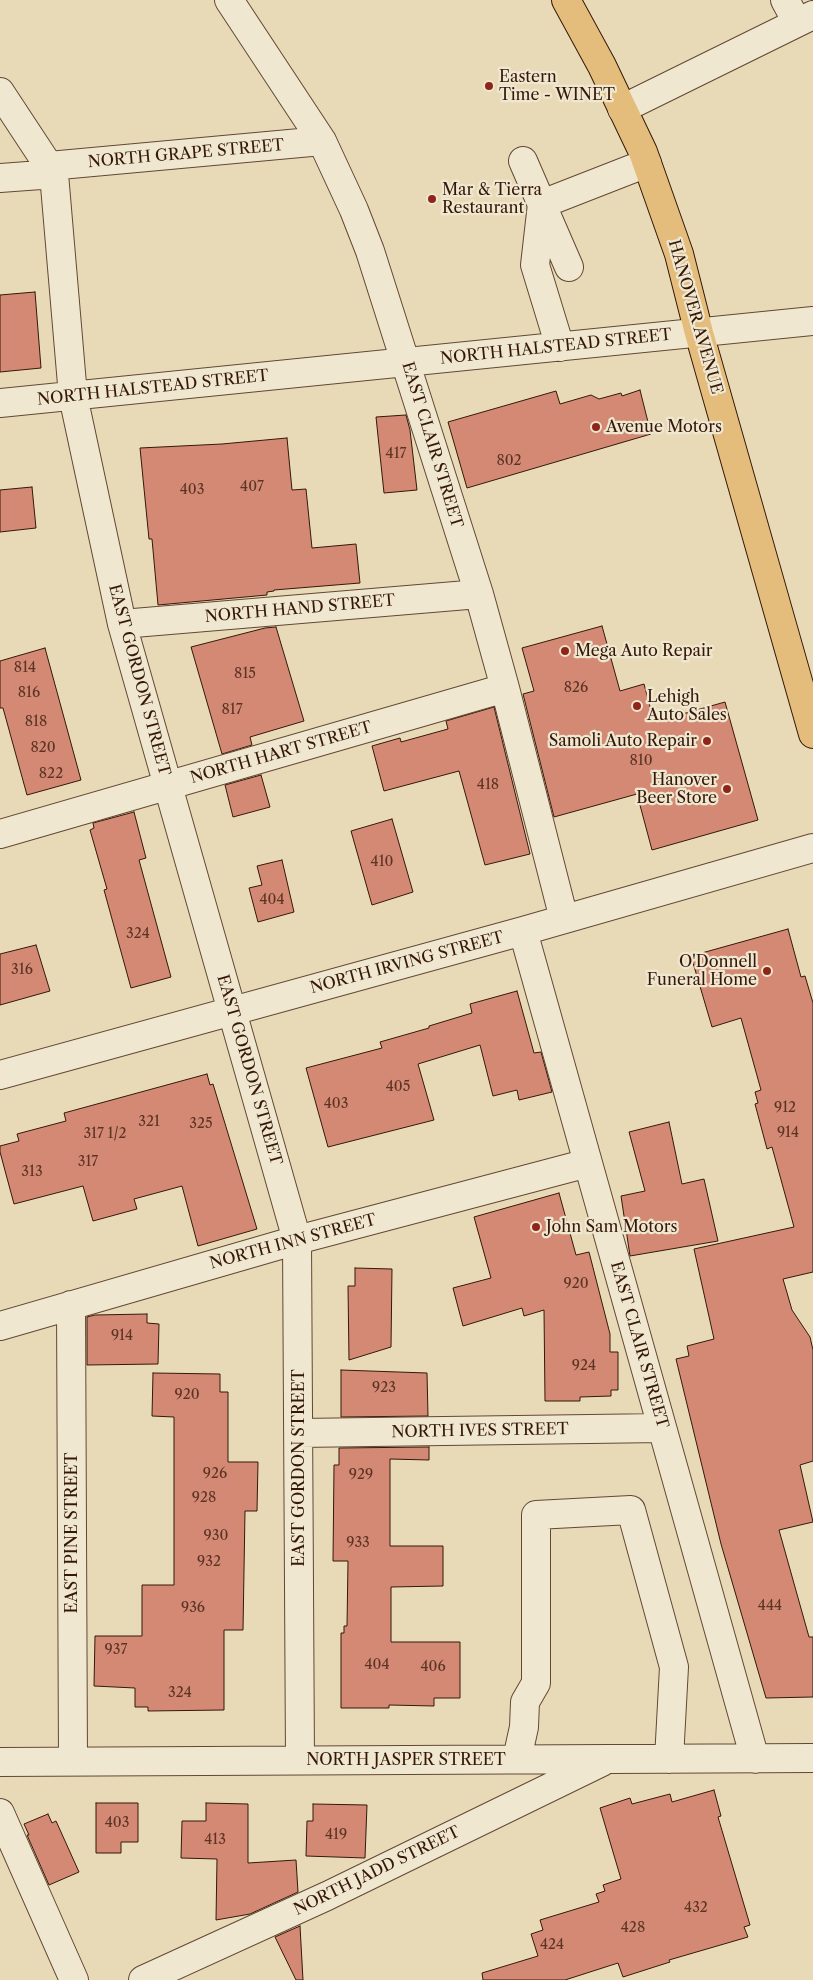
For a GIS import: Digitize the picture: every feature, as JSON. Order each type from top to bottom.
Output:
[{"type":"main road","name":"HANOVER AVENUE","points":[[566,0],[602,66],[647,163],[679,254],[699,333],[813,734]]},
{"type":"street","name":"EAST CLAIR STREET","points":[[229,0],[322,141],[354,210],[370,251],[407,362],[479,594],[564,919]]},
{"type":"street","points":[[622,109],[798,12]]},
{"type":"street","points":[[0,92],[52,170]]},
{"type":"street","name":"NORTH GRAPE STREET","points":[[0,178],[52,170],[322,141]]},
{"type":"street","points":[[523,161],[569,267]]},
{"type":"street","points":[[542,204],[647,163]]},
{"type":"street","name":"EAST GORDON STREET","points":[[52,170],[73,396],[122,624],[297,1240],[300,1760]]},
{"type":"street","points":[[542,204],[535,265],[560,347]]},
{"type":"street","name":"NORTH HALSTEAD STREET","points":[[0,404],[813,321]]},
{"type":"street","name":"NORTH HAND STREET","points":[[122,624],[479,594]]},
{"type":"street","name":"NORTH HART STREET","points":[[0,834],[505,688]]},
{"type":"street","name":"NORTH IRVING STREET","points":[[0,1075],[523,931],[813,848]]},
{"type":"street","name":"EAST CLAIR STREET","points":[[523,931],[755,1758]]},
{"type":"street","name":"NORTH INN STREET","points":[[0,1326],[70,1304],[297,1240],[588,1164]]},
{"type":"street","name":"EAST PINE STREET","points":[[70,1304],[72,1761]]},
{"type":"street","name":"NORTH IVES STREET","points":[[298,1433],[662,1428]]},
{"type":"street","points":[[518,1759],[524,1727],[525,1702],[536,1683],[536,1515],[631,1510],[674,1667],[668,1759]]},
{"type":"street","name":"NORTH JASPER STREET","points":[[0,1762],[813,1758]]},
{"type":"street","name":"NORTH JADD STREET","points":[[143,1980],[327,1896],[609,1759]]},
{"type":"street","points":[[0,1779],[42,1762]]},
{"type":"street","points":[[0,1813],[74,1980]]},
{"type":"building","points":[[35,292],[41,368],[0,372],[0,295]]},
{"type":"building","points":[[640,390],[651,434],[467,488],[448,422],[556,391],[560,404],[591,395],[599,399],[621,393],[622,396]]},
{"type":"building","points":[[406,415],[410,430],[417,490],[384,493],[376,417]]},
{"type":"building","points":[[287,438],[292,490],[306,489],[312,548],[356,544],[360,583],[274,590],[267,592],[267,595],[158,605],[152,539],[149,539],[140,448],[222,444]]},
{"type":"building","points":[[32,487],[36,528],[0,532],[0,490]]},
{"type":"building","points":[[602,626],[620,691],[644,684],[654,722],[725,702],[758,820],[652,850],[637,794],[554,817],[523,694],[534,691],[522,648]]},
{"type":"building","points":[[276,627],[304,721],[250,737],[252,745],[222,754],[191,647],[265,628]]},
{"type":"building","points":[[45,648],[81,780],[27,795],[3,708],[0,708],[0,661]]},
{"type":"building","points":[[494,707],[530,854],[485,865],[459,771],[384,791],[372,746],[400,738],[401,742],[448,729],[446,721]]},
{"type":"building","points":[[261,775],[270,807],[233,817],[225,785]]},
{"type":"building","points":[[134,812],[146,858],[139,860],[171,977],[131,988],[104,890],[107,889],[90,830],[94,828],[93,823]]},
{"type":"building","points":[[392,819],[413,892],[372,905],[351,831]]},
{"type":"building","points":[[282,860],[294,912],[258,922],[249,888],[262,885],[257,866]]},
{"type":"building","points":[[788,929],[801,977],[805,976],[813,1003],[813,1272],[783,1279],[792,1310],[810,1337],[813,1350],[813,1461],[800,1465],[813,1522],[779,1530],[809,1637],[813,1637],[813,1697],[766,1698],[721,1544],[676,1359],[689,1356],[687,1346],[714,1339],[694,1249],[794,1227],[772,1147],[767,1149],[755,1104],[758,1103],[755,1092],[761,1090],[741,1018],[712,1027],[691,956]]},
{"type":"building","points":[[36,945],[50,991],[0,1005],[0,954]]},
{"type":"building","points":[[517,991],[534,1053],[541,1052],[552,1092],[519,1100],[517,1090],[493,1096],[480,1045],[418,1064],[434,1120],[328,1147],[306,1068],[382,1048],[380,1042],[472,1013],[470,1004]]},
{"type":"building","points":[[207,1074],[210,1085],[213,1084],[257,1229],[198,1246],[182,1186],[134,1199],[137,1209],[93,1221],[83,1186],[14,1204],[0,1146],[19,1141],[17,1134],[66,1121],[64,1113]]},
{"type":"building","points":[[669,1122],[682,1184],[704,1179],[718,1241],[630,1256],[621,1196],[645,1191],[629,1132]]},
{"type":"building","points":[[559,1193],[576,1255],[589,1252],[610,1334],[610,1352],[618,1352],[618,1390],[611,1390],[611,1396],[580,1397],[580,1401],[545,1401],[544,1310],[524,1316],[522,1308],[463,1326],[453,1288],[491,1278],[474,1217]]},
{"type":"building","points":[[355,1268],[392,1269],[391,1347],[349,1360],[348,1286],[355,1286]]},
{"type":"building","points":[[147,1314],[147,1323],[159,1324],[158,1364],[87,1365],[87,1317],[95,1315]]},
{"type":"building","points":[[341,1370],[427,1373],[428,1416],[341,1417]]},
{"type":"building","points":[[153,1373],[220,1374],[220,1392],[228,1392],[228,1462],[258,1462],[257,1511],[245,1511],[243,1630],[224,1630],[224,1710],[148,1711],[148,1707],[135,1707],[135,1688],[94,1686],[95,1636],[142,1636],[142,1585],[174,1585],[174,1417],[152,1416]]},
{"type":"building","points":[[429,1447],[429,1460],[390,1459],[390,1546],[443,1546],[443,1586],[391,1587],[391,1642],[460,1642],[460,1698],[434,1698],[434,1706],[389,1705],[389,1708],[341,1708],[341,1633],[344,1633],[344,1626],[347,1626],[348,1561],[333,1561],[334,1465],[339,1465],[339,1448]]},
{"type":"building","points":[[714,1790],[721,1816],[718,1817],[750,1925],[744,1927],[748,1937],[669,1960],[670,1962],[623,1977],[618,1963],[565,1980],[483,1980],[482,1973],[538,1956],[531,1934],[543,1930],[540,1920],[599,1902],[596,1894],[605,1891],[603,1885],[621,1879],[600,1808],[630,1798],[632,1804],[670,1794],[672,1802]]},
{"type":"building","points":[[96,1803],[138,1803],[138,1842],[121,1842],[121,1853],[96,1853]]},
{"type":"building","points":[[206,1803],[248,1804],[248,1863],[296,1860],[298,1892],[250,1914],[216,1920],[217,1859],[181,1858],[182,1821],[206,1821]]},
{"type":"building","points":[[313,1804],[367,1805],[365,1858],[306,1856],[307,1821],[313,1821]]},
{"type":"building","points":[[48,1814],[52,1823],[56,1821],[79,1872],[49,1885],[24,1824]]},
{"type":"building","points":[[300,1926],[303,1980],[296,1980],[275,1937]]},
{"type":"place","name":"Eastern Time - WINET","points":[[489,86]]},
{"type":"place","name":"Mar & Tierra Restaurant","points":[[432,199]]},
{"type":"place","name":"Avenue Motors","points":[[596,427]]},
{"type":"place","name":"Mega Auto Repair","points":[[565,651]]},
{"type":"place","name":"Lehigh Auto Sales","points":[[637,706]]},
{"type":"place","name":"Samoli Auto Repair","points":[[707,741]]},
{"type":"place","name":"Hanover Beer Store","points":[[727,789]]},
{"type":"place","name":"O'Donnell Funeral Home","points":[[767,971]]},
{"type":"place","name":"John Sam Motors","points":[[536,1227]]}]
